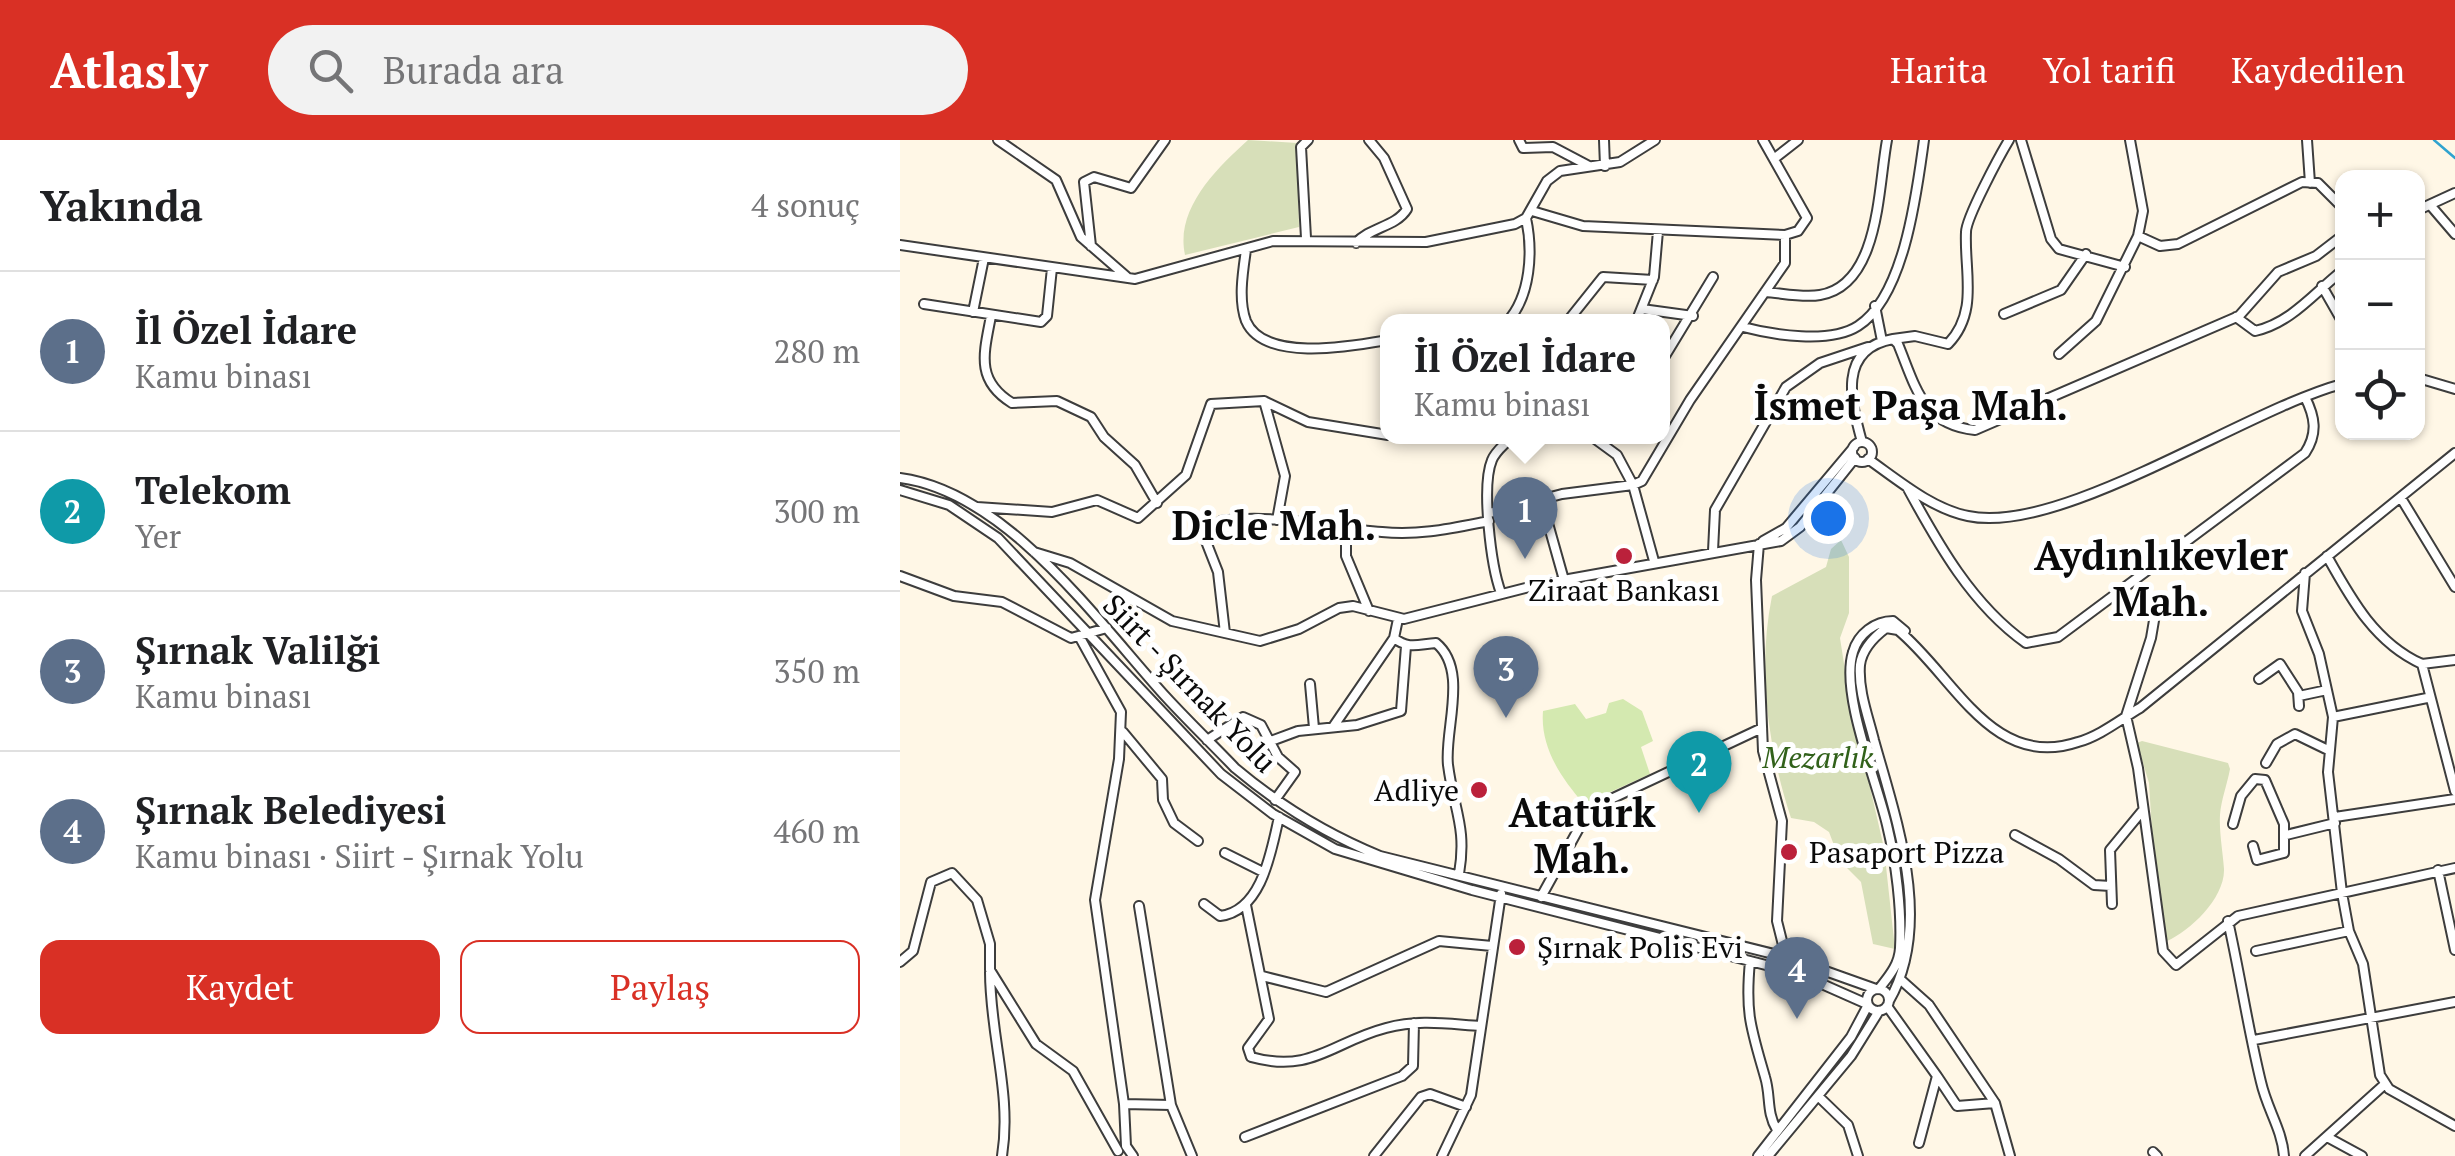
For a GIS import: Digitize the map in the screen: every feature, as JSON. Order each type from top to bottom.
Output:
[{"type":"street","points":[[998,140],[1056,180],[1081,237],[1130,279]]},
{"type":"street","points":[[1091,248],[1084,182],[1094,177],[1131,188],[1166,140]]},
{"type":"street","points":[[1306,238],[1299,164],[1300,147],[1308,140]]},
{"type":"street","points":[[1356,244],[1367,232],[1400,218],[1406,209],[1384,158],[1369,140]]},
{"type":"street","points":[[1519,140],[1523,148],[1553,148],[1590,167]]},
{"type":"street","points":[[1604,140],[1604,166]]},
{"type":"street","points":[[1513,314],[1526,284],[1529,214],[1547,181],[1560,171],[1604,166],[1655,140]]},
{"type":"street","points":[[900,245],[1130,279],[1273,241],[1306,238],[1356,244],[1426,242],[1529,214],[1583,226],[1785,235],[1798,231],[1807,218],[1763,140]]},
{"type":"street","points":[[1775,158],[1798,140]]},
{"type":"street","points":[[1764,292],[1820,295],[1838,287],[1864,264],[1888,140]]},
{"type":"street","points":[[1743,328],[1771,334],[1843,332],[1860,325],[1909,237],[1924,140]]},
{"type":"street","points":[[1713,550],[1715,510],[1720,498],[1786,388],[1820,363],[1882,341],[1915,336],[1948,344],[1959,332],[1971,278],[1966,230],[2009,140]]},
{"type":"street","points":[[2020,140],[2050,239],[2059,248],[2125,267]]},
{"type":"street","points":[[2059,354],[2096,321],[2138,236],[2143,210],[2130,140]]},
{"type":"street","points":[[2306,140],[2310,182]]},
{"type":"street","points":[[2138,236],[2160,246],[2178,244],[2282,190],[2310,182],[2318,184],[2335,200]]},
{"type":"street","points":[[2425,208],[2455,193]]},
{"type":"street","points":[[2431,206],[2455,234]]},
{"type":"street","points":[[1640,314],[1653,280],[1658,231]]},
{"type":"street","points":[[1670,437],[1690,400],[1785,263],[1785,235]]},
{"type":"street","points":[[1893,339],[1932,414],[1949,428],[1975,430],[2236,317],[2278,272],[2316,256],[2335,241]]},
{"type":"street","points":[[1246,250],[1242,300],[1246,322],[1260,334],[1298,350],[1380,341]]},
{"type":"street","points":[[2004,314],[2060,290],[2086,254]]},
{"type":"street","points":[[972,312],[984,258]]},
{"type":"street","points":[[924,304],[1044,320],[1052,268]]},
{"type":"street","points":[[2236,317],[2256,332],[2272,328],[2289,319],[2335,276]]},
{"type":"street","points":[[1574,314],[1603,277],[1653,280]]},
{"type":"street","points":[[1670,349],[1713,277]]},
{"type":"street","points":[[2322,286],[2335,309]]},
{"type":"street","points":[[1874,306],[1882,341]]},
{"type":"street","points":[[1642,309],[1693,316]]},
{"type":"street","points":[[992,316],[982,362],[990,384],[1012,404],[1057,401],[1091,417],[1104,436],[1135,465],[1157,503]]},
{"type":"street","points":[[1027,564],[1033,552],[1087,571],[1172,621],[1260,642],[1299,629],[1340,608],[1354,606],[1398,619],[1654,561],[1760,544],[1792,535],[1855,458],[1858,444],[1849,396],[1850,379],[1853,368],[1872,346]]},
{"type":"street","points":[[2425,380],[2455,389]]},
{"type":"street","points":[[1855,458],[1868,459],[1908,487],[1967,516],[2024,515],[2123,479],[2305,396],[2335,386]]},
{"type":"street","points":[[1908,487],[1937,542],[2006,630],[2026,644],[2058,637],[2305,453],[2314,439],[2314,425],[2305,396]]},
{"type":"street","points":[[1264,401],[1285,476],[1277,520]]},
{"type":"street","points":[[975,507],[1052,512],[1098,500],[1138,518],[1186,475],[1211,404],[1264,401],[1308,422],[1380,434]]},
{"type":"street","points":[[1501,593],[1492,569],[1487,477],[1491,462],[1506,444]]},
{"type":"street","points":[[1608,444],[1626,465],[1634,485],[1654,561]]},
{"type":"street","points":[[1226,633],[1218,572],[1205,539],[1221,521],[1277,520],[1430,533],[1562,494],[1634,485],[1666,444]]},
{"type":"street","points":[[1858,444],[1871,448],[1868,459]]},
{"type":"street","points":[[1760,544],[1786,528],[1858,444]]},
{"type":"street","points":[[1758,1156],[1852,1037],[1868,1004],[1868,994],[1892,973],[1900,949],[1889,831],[1854,696],[1852,659],[1857,644],[1876,623],[1898,624],[1986,724],[2009,741],[2036,749],[2083,741],[2126,716],[2455,453]]},
{"type":"street","name":"Siirt - Şırnak Yolu","points":[[900,478],[934,484],[975,507],[1033,552],[1207,740],[1275,800],[1335,838],[1380,856],[1786,957],[1878,988]]},
{"type":"street","name":"Siirt - Şırnak Yolu","points":[[900,490],[949,505],[1027,564],[1221,774],[1279,818],[1335,849],[1750,961],[1868,1004],[1885,1006]]},
{"type":"street","points":[[2401,498],[2455,587]]},
{"type":"street","points":[[1542,502],[1564,580]]},
{"type":"street","points":[[1346,527],[1346,556],[1369,611]]},
{"type":"street","points":[[1760,544],[1756,580],[1763,751],[1782,821],[1777,920],[1786,957],[1781,970]]},
{"type":"street","points":[[2327,556],[2356,606],[2386,641],[2422,664],[2455,660]]},
{"type":"street","points":[[2305,573],[2302,610],[2333,717],[2328,750],[2342,893],[2349,931],[2363,964],[2385,1084],[2455,1126]]},
{"type":"street","points":[[900,576],[954,596],[1002,602],[1060,635],[1079,636],[1106,628]]},
{"type":"street","points":[[2158,598],[2151,638],[2126,716],[2165,956],[2176,965],[2190,958],[2228,921],[2455,868]]},
{"type":"street","points":[[1333,727],[1394,638],[1398,619]]},
{"type":"street","points":[[1768,1156],[1871,1029],[1901,980],[1906,956],[1907,880],[1862,693],[1860,660],[1875,636],[1886,628],[1909,640]]},
{"type":"street","points":[[1079,636],[1121,712],[1095,900],[1124,1104],[1120,1151]]},
{"type":"street","points":[[1394,638],[1406,646],[1436,643],[1448,656],[1453,706],[1448,761],[1465,840],[1458,874]]},
{"type":"street","points":[[1271,740],[1314,728],[1357,725],[1401,711],[1406,646]]},
{"type":"street","points":[[2259,679],[2280,664],[2299,701],[2327,690]]},
{"type":"street","points":[[2422,664],[2455,791]]},
{"type":"street","points":[[1310,684],[1314,728]]},
{"type":"street","points":[[2333,717],[2428,698]]},
{"type":"street","points":[[1207,740],[1243,717],[1261,724],[1278,757],[1295,772],[1275,800]]},
{"type":"street","points":[[1121,728],[1162,779],[1162,800],[1174,823],[1198,842]]},
{"type":"street","points":[[1538,906],[1584,819],[1611,799],[1762,728]]},
{"type":"street","points":[[2266,762],[2277,744],[2295,734],[2328,750]]},
{"type":"street","points":[[2232,824],[2241,796],[2260,777],[2268,782],[2286,835],[2284,854],[2257,860],[2253,846]]},
{"type":"street","points":[[2286,835],[2335,820],[2455,799]]},
{"type":"street","points":[[2112,904],[2110,850],[2143,810]]},
{"type":"street","points":[[1204,904],[1220,916],[1246,905],[1264,872],[1279,818]]},
{"type":"street","points":[[2015,835],[2059,858],[2089,883],[2111,886]]},
{"type":"street","points":[[1224,854],[1264,872]]},
{"type":"street","points":[[2438,870],[2455,950]]},
{"type":"street","points":[[900,962],[913,952],[931,882],[952,873],[977,900],[990,944],[990,1024],[1004,1090],[1002,1156]]},
{"type":"street","points":[[1442,1156],[1466,1107],[1504,885]]},
{"type":"street","points":[[1246,905],[1269,1019],[1248,1048],[1251,1057],[1280,1065],[1305,1062],[1384,1028],[1414,1024],[1481,1026]]},
{"type":"street","points":[[1138,906],[1172,1106],[1192,1156]]},
{"type":"street","points":[[2228,921],[2267,1109],[2282,1136],[2284,1156]]},
{"type":"street","points":[[2256,951],[2349,931]]},
{"type":"street","points":[[1262,976],[1326,992],[1439,941],[1492,946]]},
{"type":"street","points":[[1750,961],[1746,1003],[1754,1051],[1766,1080],[1770,1117],[1778,1130]]},
{"type":"street","points":[[990,970],[1036,1044],[1073,1071],[1120,1151],[1133,1156]]},
{"type":"street","points":[[1901,980],[1928,1005],[1996,1102],[2010,1156]]},
{"type":"street","points":[[1878,988],[1885,1006],[1957,1106],[1996,1102]]},
{"type":"street","points":[[2254,1040],[2455,1002]]},
{"type":"street","points":[[1246,1137],[1402,1076],[1413,1066],[1414,1024]]},
{"type":"street","points":[[1919,1143],[1937,1076]]},
{"type":"street","points":[[2305,1156],[2385,1084]]},
{"type":"street","points":[[1374,1156],[1422,1097],[1430,1094],[1466,1107]]},
{"type":"street","points":[[1818,1096],[1848,1125],[1858,1156]]},
{"type":"street","points":[[1124,1104],[1172,1106]]},
{"type":"street","points":[[2327,1138],[2362,1156]]},
{"type":"green space","points":[[1248,140],[1297,143],[1299,227],[1185,255],[1186,222],[1192,206],[1211,177]]},
{"type":"green space","name":"Mezarlık","points":[[1841,540],[1849,557],[1849,613],[1840,638],[1849,696],[1884,848],[1895,949],[1873,944],[1861,882],[1840,861],[1829,832],[1814,822],[1791,818],[1776,764],[1767,708],[1765,652],[1772,596],[1826,567],[1831,549]]},
{"type":"green space","points":[[1623,699],[1642,711],[1653,741],[1641,747],[1650,774],[1584,804],[1554,761],[1545,737],[1543,711],[1575,704],[1586,719],[1606,713],[1609,703]]},
{"type":"green space","points":[[2142,741],[2228,763],[2230,769],[2220,815],[2224,869],[2219,891],[2186,930],[2167,941],[2155,880],[2149,783],[2137,743]]},
{"type":"waterway","points":[[2434,140],[2455,158]]},
{"type":"place","name":"Ziraat Bankası","points":[[1624,556]]},
{"type":"place","name":"İl Özel İdare","points":[[1525,559]]},
{"type":"place","name":"Şırnak Valilği","points":[[1506,718]]},
{"type":"place","name":"Adliye","points":[[1479,790]]},
{"type":"place","name":"Telekom","points":[[1699,813]]},
{"type":"place","name":"Pasaport Pizza","points":[[1789,852]]},
{"type":"place","name":"Şırnak Polis Evi","points":[[1517,947]]},
{"type":"place","name":"Şırnak Belediyesi","points":[[1797,1019]]},
{"type":"district","name":"İsmet Paşa Mah.","points":[[1911,404]]},
{"type":"district","name":"Dicle Mah.","points":[[1274,524]]},
{"type":"district","name":"Aydınlıkevler Mah.","points":[[2161,577]]},
{"type":"district","name":"Atatürk Mah.","points":[[1582,834]]}]
